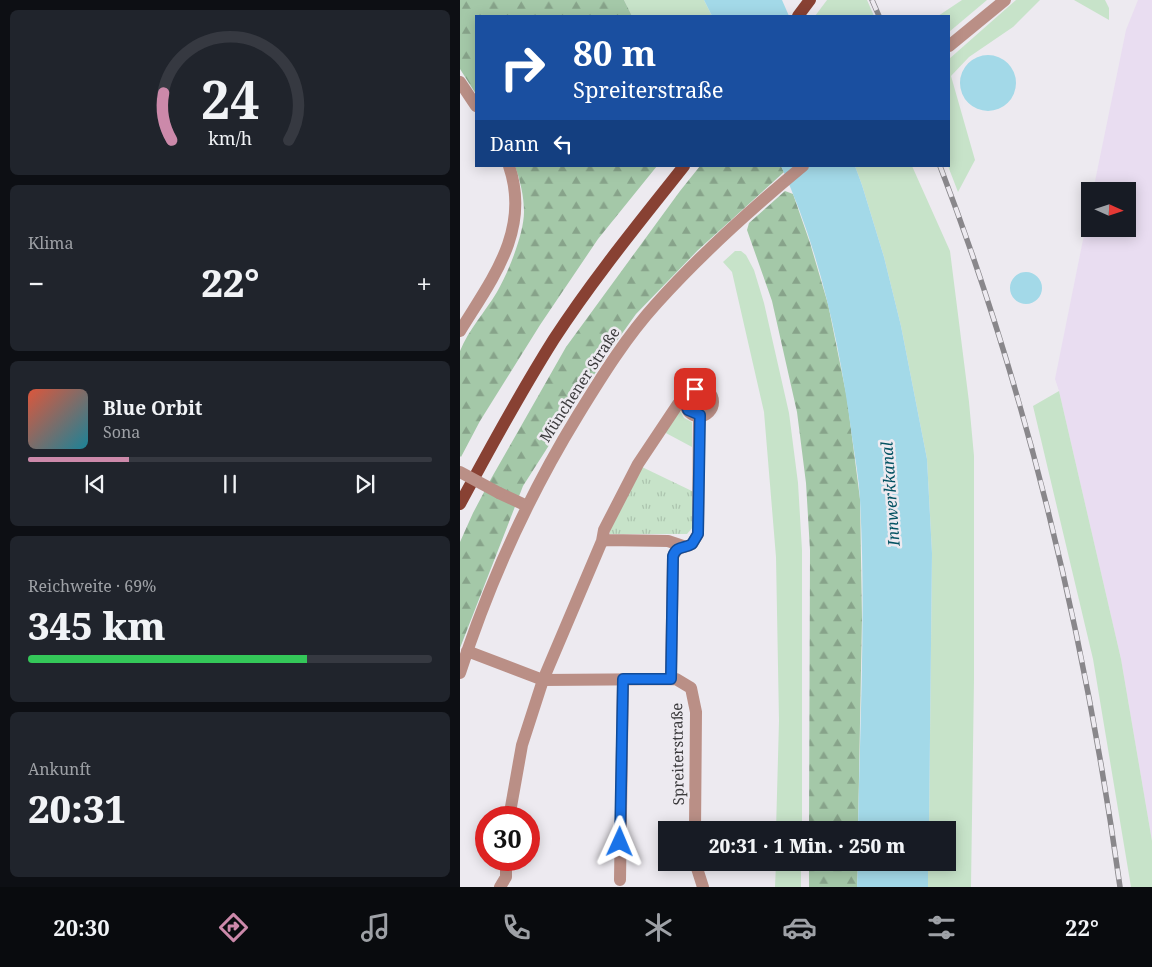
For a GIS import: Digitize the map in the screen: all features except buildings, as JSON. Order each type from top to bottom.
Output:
[{"type":"main road","points":[[799,15],[810,0]]},
{"type":"main road","points":[[460,504],[498,432],[554,339],[613,255],[683,167]]},
{"type":"street","points":[[950,45],[1005,0]]},
{"type":"street","points":[[460,82],[475,104]]},
{"type":"street","points":[[460,332],[504,258],[515,216],[516,200],[509,167]]},
{"type":"street","name":"Münchener Straße","points":[[460,673],[498,573],[528,506],[555,453],[624,343],[656,304],[681,278],[748,212],[802,167]]},
{"type":"street","points":[[695,389],[708,391],[712,399],[711,408],[700,415],[688,410],[685,402],[688,394],[695,389]]},
{"type":"street","points":[[511,806],[522,745],[543,680],[602,541],[604,530],[638,464],[678,404],[685,402]]},
{"type":"street","points":[[671,679],[673,556],[675,551],[683,546],[692,544],[698,534],[700,415]]},
{"type":"street","points":[[460,472],[528,506]]},
{"type":"street","points":[[602,541],[668,542],[683,546]]},
{"type":"street","name":"Spreiterstraße","points":[[467,651],[543,680],[671,679],[691,688],[695,701],[695,821]]},
{"type":"street","points":[[620,880],[623,679]]},
{"type":"street","points":[[500,887],[506,877],[506,871]]},
{"type":"street","points":[[698,871],[703,887]]},
{"type":"shaded area","points":[[1138,0],[1152,0],[1152,841],[1121,659],[1055,379],[1083,238],[1136,238],[1136,182],[1095,182],[1126,30]]},
{"type":"green space","points":[[460,0],[624,0],[632,15],[475,15],[475,92],[460,69]]},
{"type":"green space","points":[[624,0],[704,0],[712,15],[632,15]]},
{"type":"green space","points":[[827,0],[867,0],[874,15],[816,15]]},
{"type":"green space","points":[[962,0],[987,0],[950,31],[950,15],[940,15]]},
{"type":"green space","points":[[1016,0],[1040,0],[1013,27],[969,57],[951,76],[975,160],[958,192],[948,167],[950,167],[950,58]]},
{"type":"green space","points":[[1074,0],[1105,0],[1109,8],[1109,20]]},
{"type":"green space","points":[[515,167],[656,167],[598,239],[540,325],[480,421],[461,457],[460,351],[468,335],[501,284],[518,242],[524,212],[519,177]]},
{"type":"green space","points":[[699,167],[782,167],[784,172],[698,250],[636,314],[606,356],[523,486],[460,648],[460,542],[473,513],[566,347]]},
{"type":"green space","points":[[855,167],[912,167],[950,251],[974,456],[974,679],[971,887],[928,887],[928,871],[956,871],[956,821],[929,821],[932,553],[927,459],[901,326],[884,257]]},
{"type":"green space","points":[[785,191],[793,194],[828,304],[847,398],[860,499],[862,618],[858,821],[809,821],[810,550],[806,483],[797,412],[772,301],[747,230],[749,223]]},
{"type":"green space","points":[[735,251],[741,251],[746,255],[754,270],[764,303],[789,413],[798,483],[802,550],[802,821],[776,821],[779,721],[776,557],[764,412],[732,272],[723,262]]},
{"type":"green space","points":[[1059,391],[1121,659],[1152,841],[1152,887],[1131,887],[1093,659],[1033,406]]},
{"type":"green space","points":[[679,409],[684,418],[692,422],[692,447],[664,432]]},
{"type":"green space","points":[[642,467],[694,492],[693,527],[687,534],[610,534],[610,527]]},
{"type":"green space","points":[[776,871],[801,871],[801,887],[775,887]]},
{"type":"green space","points":[[809,871],[858,871],[857,887],[809,887]]},
{"type":"water","points":[[704,0],[782,0],[789,15],[712,15]]},
{"type":"water","points":[[982,55],[994,55],[1008,63],[1016,77],[1014,94],[1008,103],[994,111],[982,111],[972,106],[965,99],[960,89],[960,77],[965,67],[972,60]]},
{"type":"water","name":"Innwerkkanal","points":[[781,167],[855,167],[884,257],[901,326],[927,459],[932,553],[929,821],[858,821],[863,624],[859,484],[835,333],[807,231]]},
{"type":"water","points":[[1026,272],[1032,273],[1037,277],[1041,282],[1041,294],[1037,299],[1032,303],[1026,304],[1020,303],[1015,299],[1011,294],[1010,288],[1011,282],[1015,277],[1020,273]]},
{"type":"water","points":[[858,871],[928,871],[928,887],[857,887]]},
{"type":"railway","points":[[872,0],[879,15]]},
{"type":"railway","points":[[940,167],[1001,342],[1051,521],[1090,703],[1120,887]]},
{"type":"route","points":[[620,842],[623,679],[671,679],[673,556],[679,548],[692,544],[698,534],[700,415],[691,413],[685,402],[688,394],[695,389]]}]
